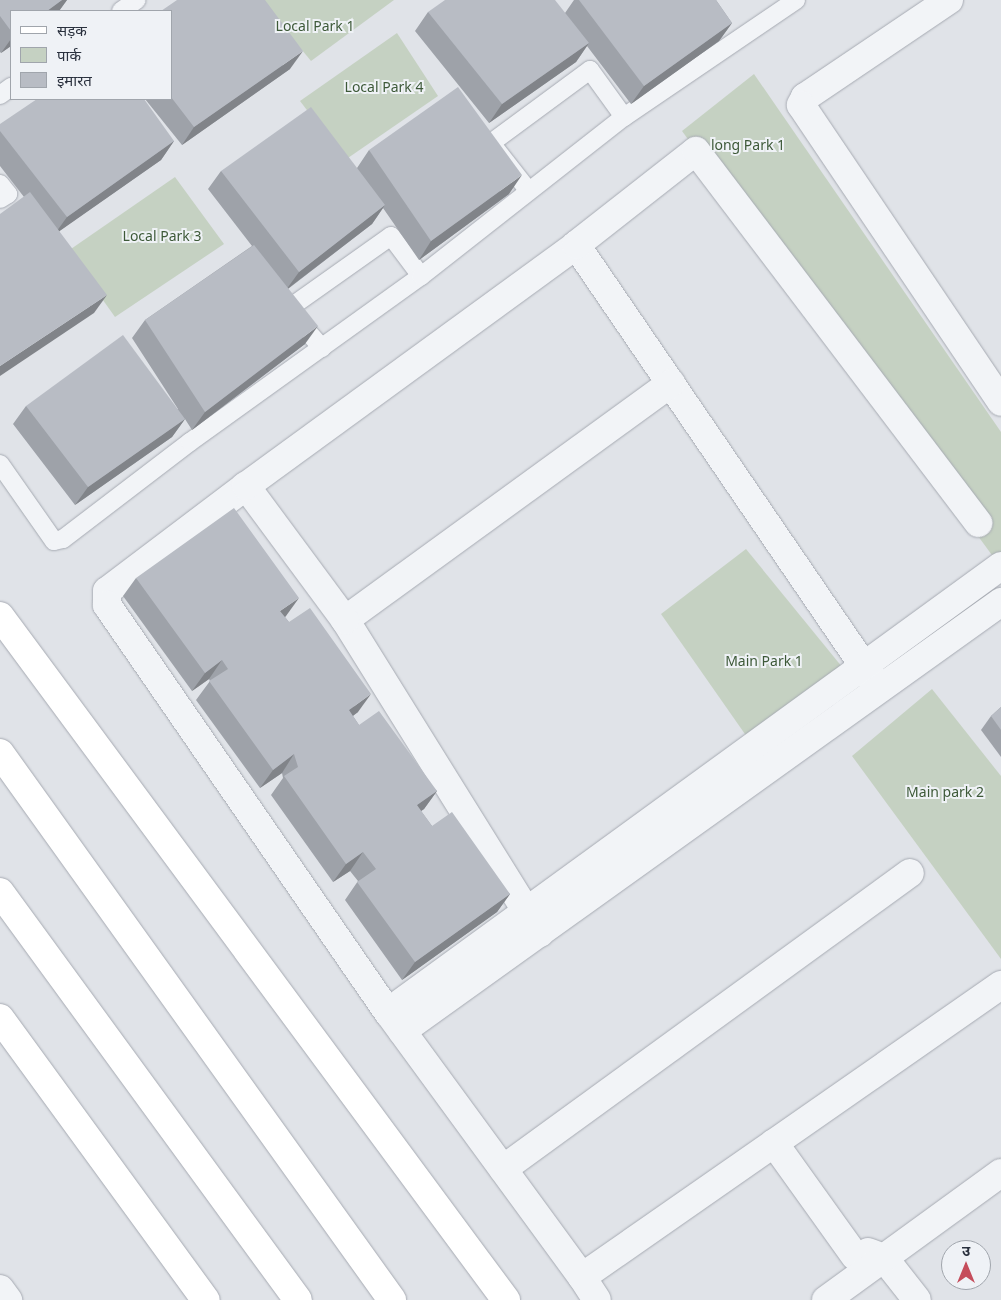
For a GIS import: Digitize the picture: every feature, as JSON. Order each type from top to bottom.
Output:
[{"type":"street","points":[[940,2],[805,97],[801,105],[997,386]]},
{"type":"street","points":[[597,1300],[395,1022],[108,605],[106,591],[246,486],[576,245],[696,151],[978,523]]},
{"type":"street","points":[[576,245],[879,689]]},
{"type":"street","points":[[345,620],[670,383]]},
{"type":"street","points":[[246,486],[345,620],[533,922]]},
{"type":"street","points":[[395,1022],[533,922],[864,666],[998,575]]},
{"type":"street","points":[[533,922],[879,689],[1001,602]]},
{"type":"street","points":[[0,616],[506,1300]]},
{"type":"street","points":[[0,753],[392,1300]]},
{"type":"street","points":[[503,1169],[910,873]]},
{"type":"street","points":[[0,892],[298,1300]]},
{"type":"street","points":[[582,1277],[1001,985]]},
{"type":"street","points":[[0,1018],[206,1300]]},
{"type":"street","points":[[774,1143],[855,1256]]},
{"type":"street","points":[[842,1295],[884,1258],[1001,1173]]},
{"type":"street","points":[[842,1295],[843,1275],[846,1266],[855,1256],[875,1252],[884,1258],[917,1300]]},
{"type":"street","points":[[0,1289],[8,1300]]},
{"type":"lane","points":[[122,10],[137,0]]},
{"type":"lane","points":[[0,464],[54,541],[59,541],[421,276],[528,190],[624,117],[796,0]]},
{"type":"lane","points":[[723,25],[734,41]]},
{"type":"lane","points":[[528,190],[491,144],[498,138],[590,70],[624,117]]},
{"type":"lane","points":[[0,184],[8,194],[0,199]]},
{"type":"lane","points":[[322,348],[288,309],[391,236],[421,276]]},
{"type":"green space","name":"Local Park 1","points":[[261,0],[394,0],[311,61]]},
{"type":"green space","name":"Local Park 4","points":[[397,33],[438,96],[345,160],[300,101]]},
{"type":"green space","name":"long Park 1","points":[[754,74],[1001,432],[1001,559],[997,562],[682,131]]},
{"type":"green space","name":"Local Park 3","points":[[175,177],[224,244],[115,317],[68,251]]},
{"type":"green space","name":"Main Park 1","points":[[746,549],[847,673],[754,747],[661,614]]},
{"type":"green space","name":"Main park 2","points":[[932,689],[1001,776],[1001,959],[852,756]]},
{"type":"building","points":[[0,0],[62,0],[48,10],[10,10],[10,30],[0,16]]},
{"type":"building","points":[[177,0],[265,0],[303,51],[194,127],[172,98],[172,10],[162,10]]},
{"type":"building","points":[[445,0],[555,0],[589,43],[502,104],[428,12]]},
{"type":"building","points":[[579,0],[716,0],[732,23],[644,86]]},
{"type":"building","points":[[458,87],[522,175],[431,241],[369,150]]},
{"type":"building","points":[[36,100],[145,100],[174,141],[67,217],[0,131],[0,124]]},
{"type":"building","points":[[311,107],[385,205],[299,272],[221,171]]},
{"type":"building","points":[[30,192],[107,295],[0,366],[0,214]]},
{"type":"building","points":[[254,245],[318,326],[205,412],[145,320]]},
{"type":"building","points":[[123,335],[185,419],[88,487],[26,406]]},
{"type":"building","points":[[234,508],[299,598],[280,611],[289,622],[310,608],[371,694],[349,710],[359,725],[379,711],[437,791],[417,805],[432,826],[452,812],[510,894],[415,962],[357,882],[376,869],[363,852],[346,864],[284,776],[298,767],[294,754],[273,770],[209,681],[228,669],[222,660],[205,673],[136,578]]},
{"type":"building","points":[[1001,707],[1001,730],[991,716]]}]
